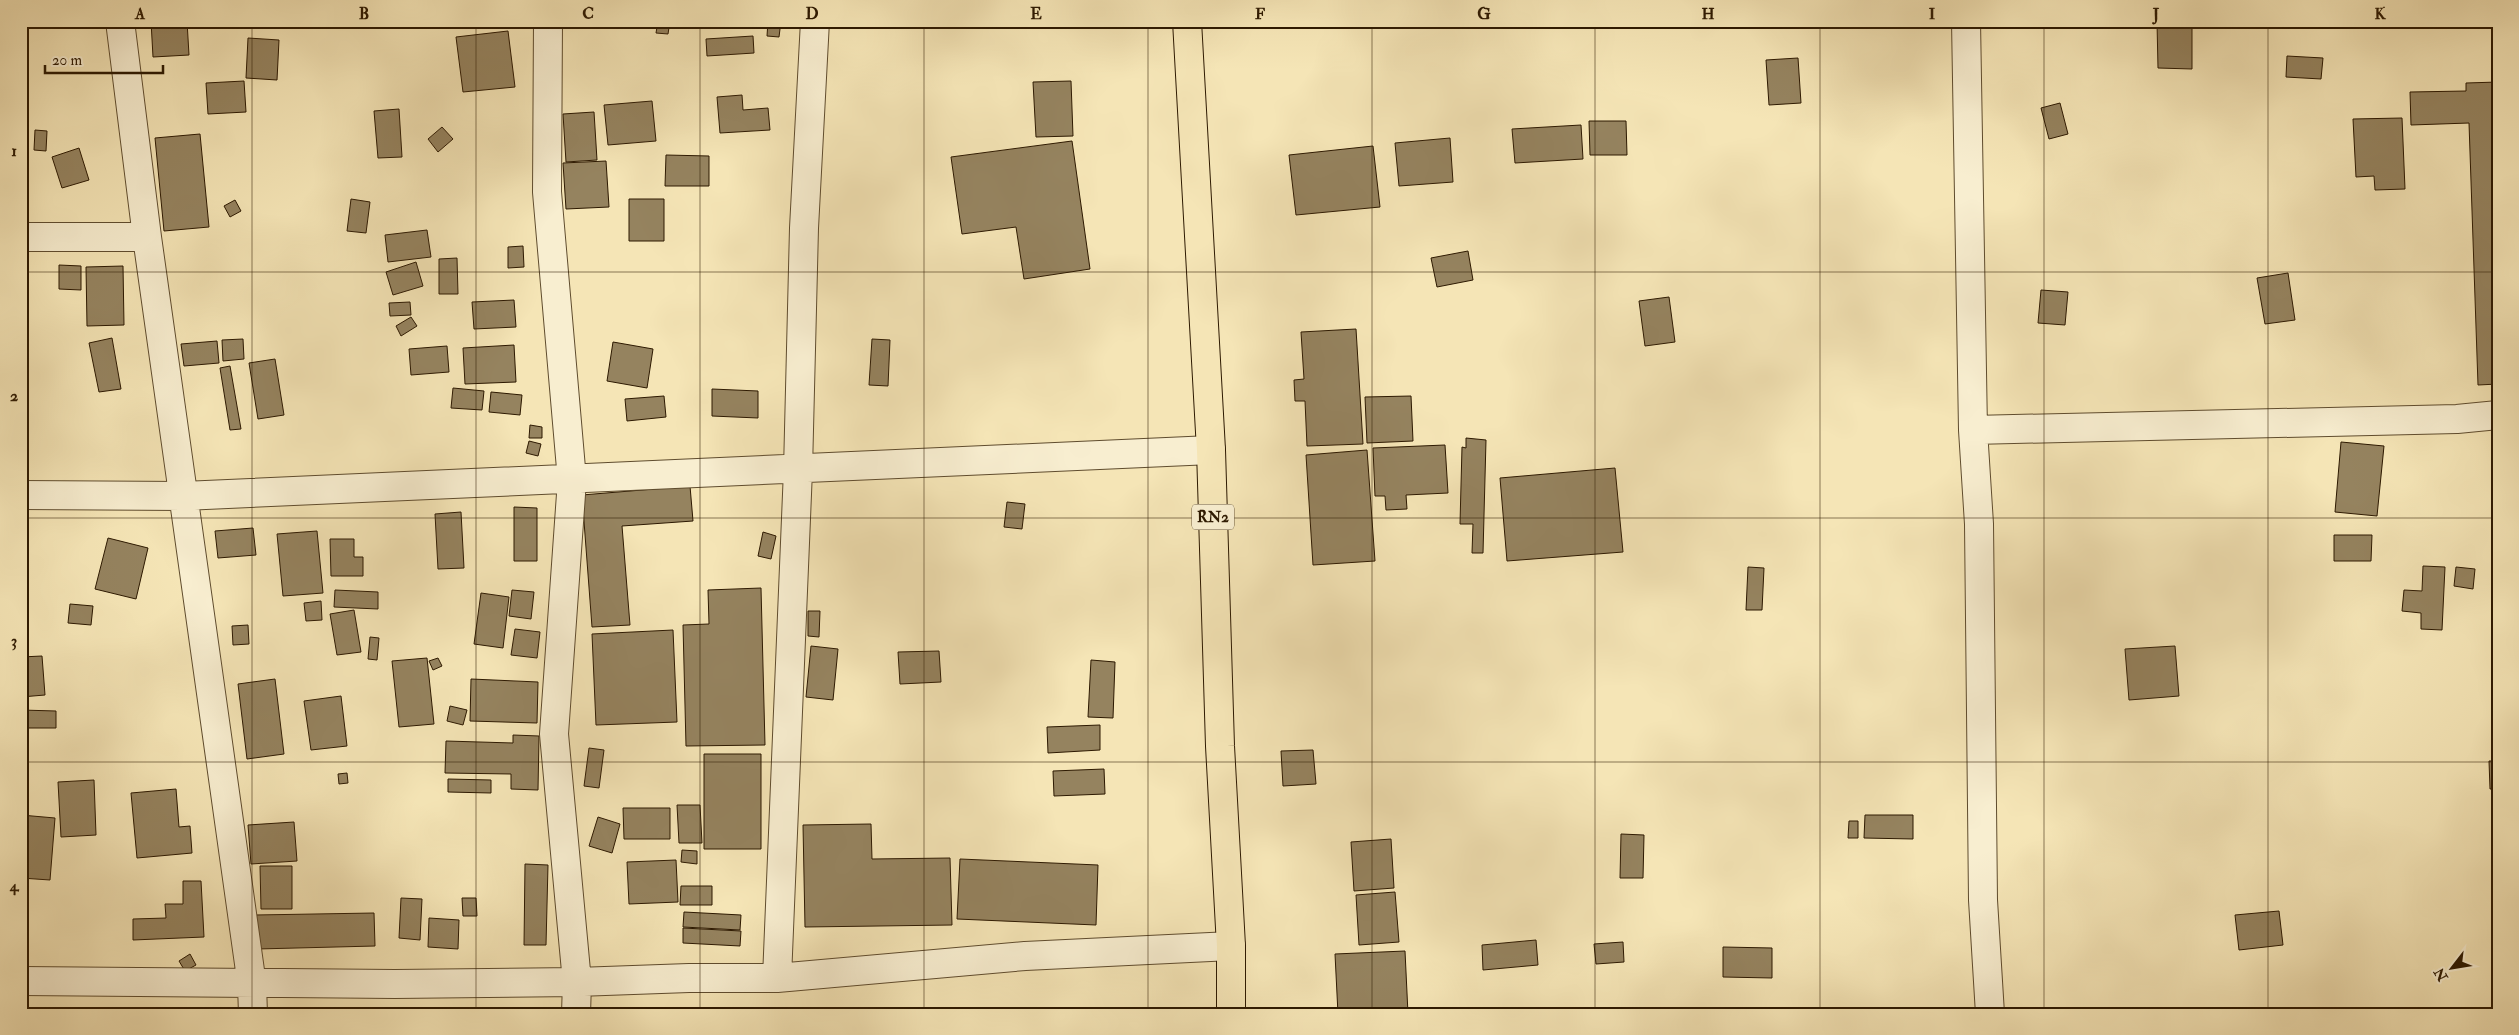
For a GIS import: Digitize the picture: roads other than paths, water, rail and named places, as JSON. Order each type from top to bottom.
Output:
[{"type":"highway","name":"RN2","points":[[1186,21],[1211,450],[1220,746],[1231,946],[1231,1014]]},
{"type":"street","points":[[120,21],[147,237],[252,985],[253,1014]]},
{"type":"street","points":[[548,21],[547,192],[572,480],[554,734],[577,982],[576,1014]]},
{"type":"street","points":[[777,978],[798,470],[804,228],[815,21]]},
{"type":"street","points":[[1966,21],[1973,430],[1979,524],[1983,900],[1990,1014]]},
{"type":"street","points":[[21,237],[147,237]]},
{"type":"street","points":[[1973,430],[2457,418],[2498,415]]},
{"type":"street","points":[[21,495],[183,496],[798,470],[1211,450]]},
{"type":"street","points":[[21,981],[252,985],[777,978],[1025,956],[1231,946]]}]
